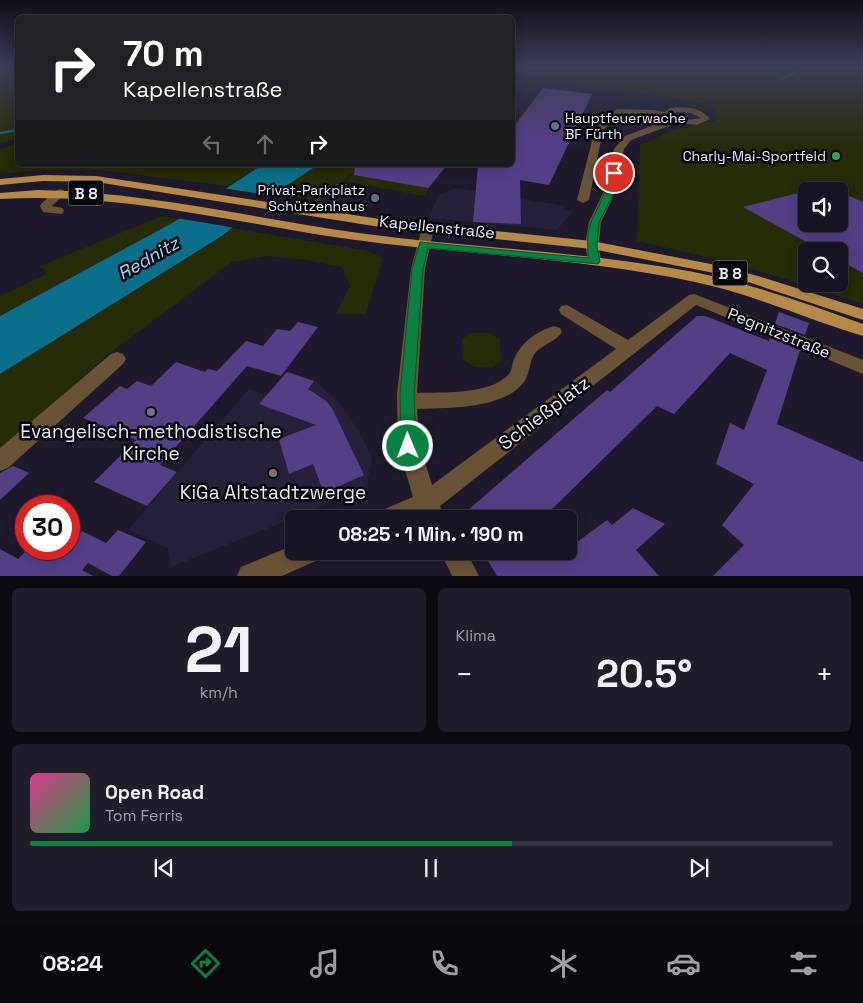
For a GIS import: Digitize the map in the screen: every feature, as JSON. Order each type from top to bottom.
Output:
[{"type":"main road","name":"Kapellenstraße","points":[[0,182],[43,178],[96,179],[310,213],[426,236],[664,272],[720,283],[863,330]]},
{"type":"main road","name":"Kapellenstraße","points":[[0,196],[61,192],[111,196],[295,227],[592,246],[656,256],[711,268],[752,279],[863,315]]},
{"type":"street","points":[[678,101],[684,110]]},
{"type":"street","points":[[583,200],[599,129],[620,111],[652,112],[673,118],[695,122],[706,119],[700,113],[684,110],[670,111],[668,114],[673,118]]},
{"type":"street","points":[[594,262],[592,246],[595,222],[609,193],[619,151],[628,138],[673,118]]},
{"type":"street","points":[[596,148],[619,151]]},
{"type":"street","points":[[58,211],[46,206],[61,192]]},
{"type":"street","points":[[426,236],[418,269],[408,401],[408,446],[430,510]]},
{"type":"street","name":"Schießplatz","points":[[431,510],[629,349],[694,299]]},
{"type":"street","name":"Pegnitzstraße","points":[[694,299],[863,367]]},
{"type":"street","points":[[567,310],[629,349]]},
{"type":"street","points":[[408,401],[478,398],[511,385],[518,375],[524,358],[534,343],[554,332]]},
{"type":"street","points":[[0,462],[117,359]]},
{"type":"street","points":[[250,576],[288,560]]},
{"type":"street","points":[[457,560],[466,576]]},
{"type":"shaded area","points":[[457,188],[559,205],[572,212],[557,230],[428,218],[439,194]]},
{"type":"shaded area","name":"KiGa Altstadtzwerge","points":[[287,371],[315,381],[337,400],[359,431],[372,457],[366,489],[314,510],[285,510],[285,521],[171,567],[168,548],[128,530],[249,389],[267,395]]},
{"type":"green space","points":[[0,94],[15,94],[15,139],[0,144]]},
{"type":"green space","points":[[646,94],[863,94],[863,304],[826,292],[848,292],[848,242],[798,242],[798,283],[694,254],[637,241],[640,145],[673,130],[715,121],[716,106]]},
{"type":"green space","points":[[15,144],[15,167],[259,167],[229,186],[99,170],[42,170],[0,174],[0,149]]},
{"type":"green space","points":[[315,167],[359,167],[321,201],[273,194]]},
{"type":"green space","points":[[362,167],[446,167],[423,196],[345,181]]},
{"type":"green space","points":[[162,216],[179,219],[0,316],[0,296],[47,274],[40,266]]},
{"type":"green space","points":[[232,228],[369,251],[383,258],[366,314],[336,314],[350,286],[342,267],[306,260],[268,256],[232,262],[110,353],[0,450],[0,374],[223,236]]},
{"type":"green space","points":[[471,333],[490,333],[500,340],[501,360],[493,368],[474,367],[463,360],[462,339]]},
{"type":"water","name":"Rednitz","points":[[259,167],[315,167],[273,194],[222,236],[0,374],[0,316],[174,222]]},
{"type":"pier","points":[[222,188],[275,196],[236,228],[176,218]]},
{"type":"building","points":[[539,94],[592,94],[549,185],[520,180],[521,224],[473,222],[478,167],[515,167],[515,125]]},
{"type":"building","points":[[355,167],[445,167],[428,188],[354,175]]},
{"type":"building","points":[[798,193],[798,232],[848,232],[848,195],[863,202],[863,273],[848,265],[848,242],[807,242],[743,207]]},
{"type":"building","points":[[779,312],[809,323],[805,335],[775,324]]},
{"type":"building","points":[[697,316],[705,316],[769,341],[770,338],[800,350],[777,424],[863,462],[863,576],[713,576],[744,545],[722,525],[754,484],[716,464],[730,423],[744,430],[767,370],[730,353],[674,414],[657,406],[551,510],[468,510],[607,390],[610,392]]},
{"type":"building","points":[[298,322],[318,327],[281,376],[247,366],[160,465],[177,472],[147,506],[94,482],[136,440],[83,418],[120,386],[127,389],[137,381],[151,386],[176,362],[205,372],[208,369],[217,371],[246,341],[263,346],[277,329],[290,331]]},
{"type":"building","points":[[287,372],[314,381],[308,389],[326,401],[332,408],[364,475],[324,493],[313,464],[289,474],[279,439],[316,425],[259,404]]},
{"type":"building","points":[[13,466],[29,473],[0,500],[0,473]]},
{"type":"building","points":[[633,508],[665,524],[636,550],[659,576],[497,576],[487,560],[577,560],[577,542],[607,520],[612,525]]},
{"type":"building","points":[[118,530],[146,542],[119,576],[112,576],[88,563],[82,570],[93,576],[0,576],[0,549],[15,557],[15,560],[80,560],[80,533],[82,531],[106,543]]},
{"type":"waterway","points":[[0,133],[15,130]]},
{"type":"place","name":"Hauptfeuerwache BF Fürth","points":[[555,126]]},
{"type":"place","name":"Charly-Mai-Sportfeld","points":[[836,156]]},
{"type":"place","name":"Privat-Parkplatz Schützenhaus","points":[[375,198]]},
{"type":"place","name":"Evangelisch-methodistische Kirche","points":[[151,412]]},
{"type":"place","name":"KiGa Altstadtzwerge","points":[[273,473]]},
{"type":"route","points":[[408,446],[407,394],[418,269],[424,244],[594,262],[592,246],[595,222],[609,193],[614,173]]}]
